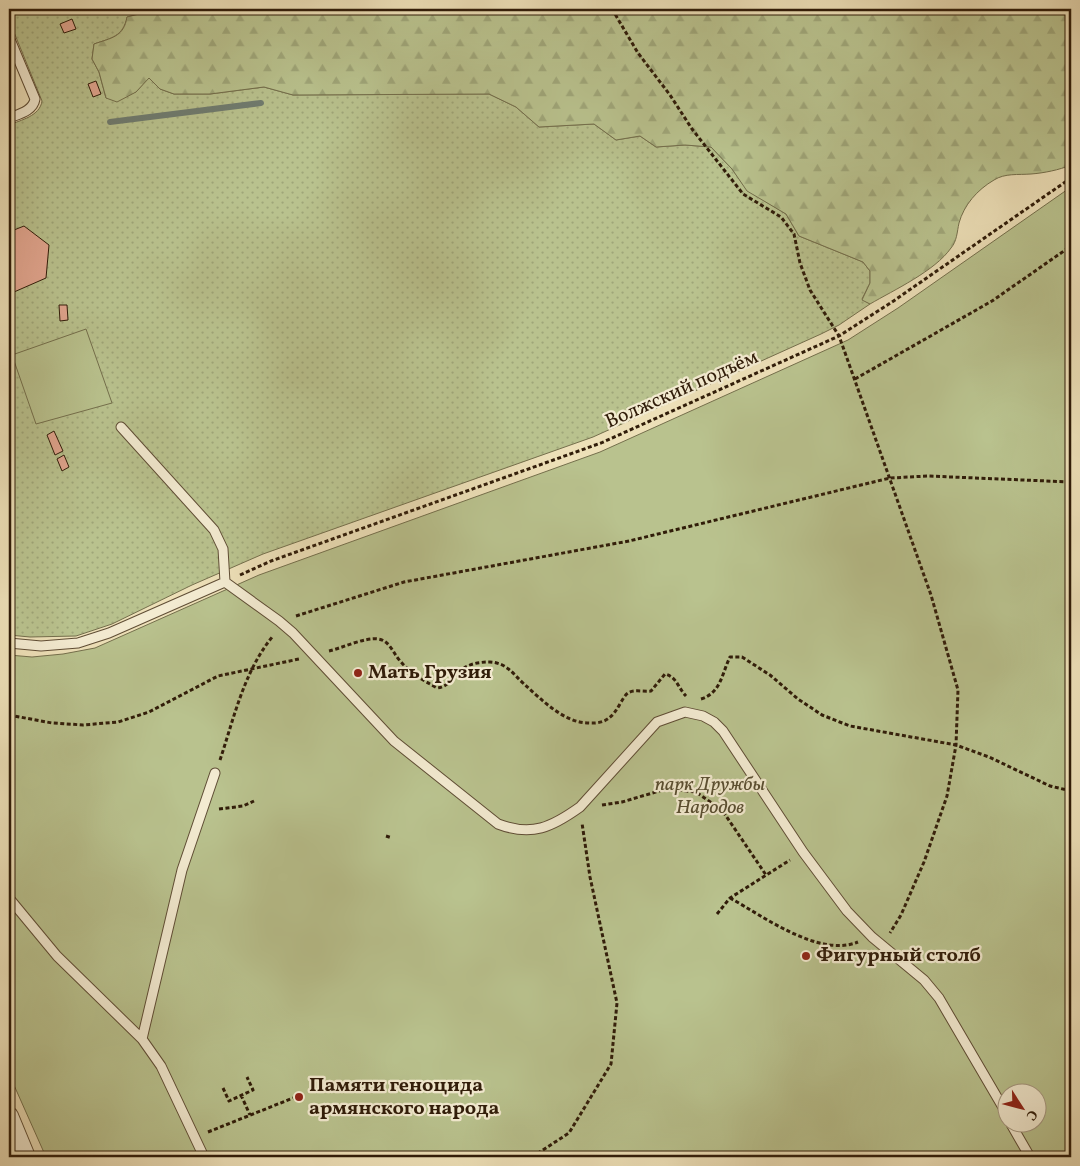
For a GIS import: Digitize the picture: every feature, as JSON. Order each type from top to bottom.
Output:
[{"type":"street","points":[[9,1116],[26,1157]]},
{"type":"lane","points":[[9,37],[35,103],[30,109],[9,118]]},
{"type":"lane","points":[[121,427],[214,530],[223,549],[225,582]]},
{"type":"lane","points":[[225,582],[293,633],[394,741],[498,824],[512,830],[526,831],[547,828],[580,807],[657,722],[685,712],[696,714],[714,722],[723,731],[803,852],[847,911],[883,946],[924,980],[939,998],[998,1099]]},
{"type":"lane","points":[[9,643],[41,646],[78,642],[109,634],[225,582]]},
{"type":"lane","points":[[142,1039],[182,870],[216,773]]},
{"type":"lane","points":[[9,898],[57,956],[142,1039],[161,1066],[204,1157]]},
{"type":"lane","points":[[1017,1134],[1030,1157]]},
{"type":"path","points":[[612,9],[638,53],[670,95],[692,129],[743,194],[781,217],[794,234],[800,264],[810,290],[839,336],[931,595],[958,690],[956,745],[947,796],[924,862],[901,915],[883,946]]},
{"type":"path","name":"Волжский подъём","points":[[225,582],[271,561],[601,443],[839,336],[892,302],[1071,178]]},
{"type":"path","points":[[855,379],[992,301],[1071,246]]},
{"type":"path","points":[[279,621],[404,582],[630,541],[890,478],[928,476],[1071,482]]},
{"type":"path","points":[[216,773],[251,669],[273,635],[280,631],[293,633]]},
{"type":"path","points":[[9,716],[52,723],[83,725],[118,722],[149,712],[218,676],[314,656],[368,640],[378,639],[389,645],[406,669],[437,688],[449,682],[464,668],[477,663],[500,664],[508,668],[555,711],[586,724],[609,720],[628,693],[651,691],[664,674],[670,676],[678,683],[683,694],[688,698]]},
{"type":"path","points":[[696,700],[706,697],[718,688],[730,657],[742,656],[822,715],[850,726],[956,745],[989,757],[1050,786],[1070,791]]},
{"type":"path","points":[[622,802],[666,790],[696,792],[722,810],[766,875]]},
{"type":"path","points":[[203,811],[243,806],[254,801]]},
{"type":"path","points":[[532,1157],[569,1133],[611,1064],[618,1003],[590,877],[580,807]]},
{"type":"path","points":[[386,836],[392,838]]},
{"type":"path","points":[[717,914],[730,898],[803,852]]},
{"type":"path","points":[[730,898],[787,931],[817,942],[838,947],[872,936]]},
{"type":"path","points":[[223,1088],[229,1101],[253,1090],[247,1077]]},
{"type":"path","points":[[242,1095],[250,1115]]},
{"type":"path","points":[[194,1138],[293,1098]]},
{"type":"green space","points":[[9,9],[152,9],[151,11],[127,17],[123,29],[119,33],[94,44],[92,59],[99,72],[106,98],[136,92],[149,77],[160,89],[174,94],[210,94],[264,87],[293,95],[489,94],[516,107],[539,127],[594,124],[616,140],[640,136],[656,147],[685,145],[711,147],[732,169],[747,190],[786,214],[799,236],[863,262],[870,271],[870,283],[862,299],[870,304],[839,325],[821,334],[593,437],[263,554],[192,585],[112,624],[76,636],[30,637],[9,635],[9,125],[34,114],[41,106],[42,101],[9,20]]},
{"type":"green space","points":[[152,9],[1071,9],[1071,165],[1046,172],[1003,176],[988,184],[968,204],[961,216],[954,242],[944,256],[925,272],[870,304],[862,300],[870,283],[870,271],[863,262],[799,236],[786,214],[747,191],[732,169],[711,147],[685,145],[656,147],[640,136],[616,140],[594,124],[539,127],[516,107],[489,94],[293,95],[264,87],[210,94],[174,94],[160,89],[149,78],[136,92],[117,102],[106,98],[99,72],[92,59],[94,44],[120,33],[127,17],[151,11]]},
{"type":"green space","name":"парк Дружбы Народов","points":[[1071,187],[1071,1157],[46,1157],[9,1074],[9,655],[32,657],[95,648],[259,575],[600,452],[848,340],[898,308]]},
{"type":"green space","points":[[86,329],[112,403],[36,424],[12,355]]},
{"type":"building","points":[[72,19],[76,29],[64,33],[60,24]]},
{"type":"building","points":[[96,81],[101,94],[93,97],[88,84]]},
{"type":"building","points":[[24,226],[49,245],[46,278],[14,292],[9,288],[9,232]]},
{"type":"building","points":[[59,305],[67,305],[68,320],[60,321]]},
{"type":"building","points":[[54,431],[63,451],[55,455],[47,435]]},
{"type":"building","points":[[64,455],[69,467],[62,471],[57,459]]},
{"type":"waterway","points":[[110,122],[261,103]]},
{"type":"place","name":"Мать Грузия","points":[[358,673]]},
{"type":"place","name":"Фигурный столб","points":[[806,956]]},
{"type":"place","name":"Памяти геноцида армянского народа","points":[[299,1097]]}]
